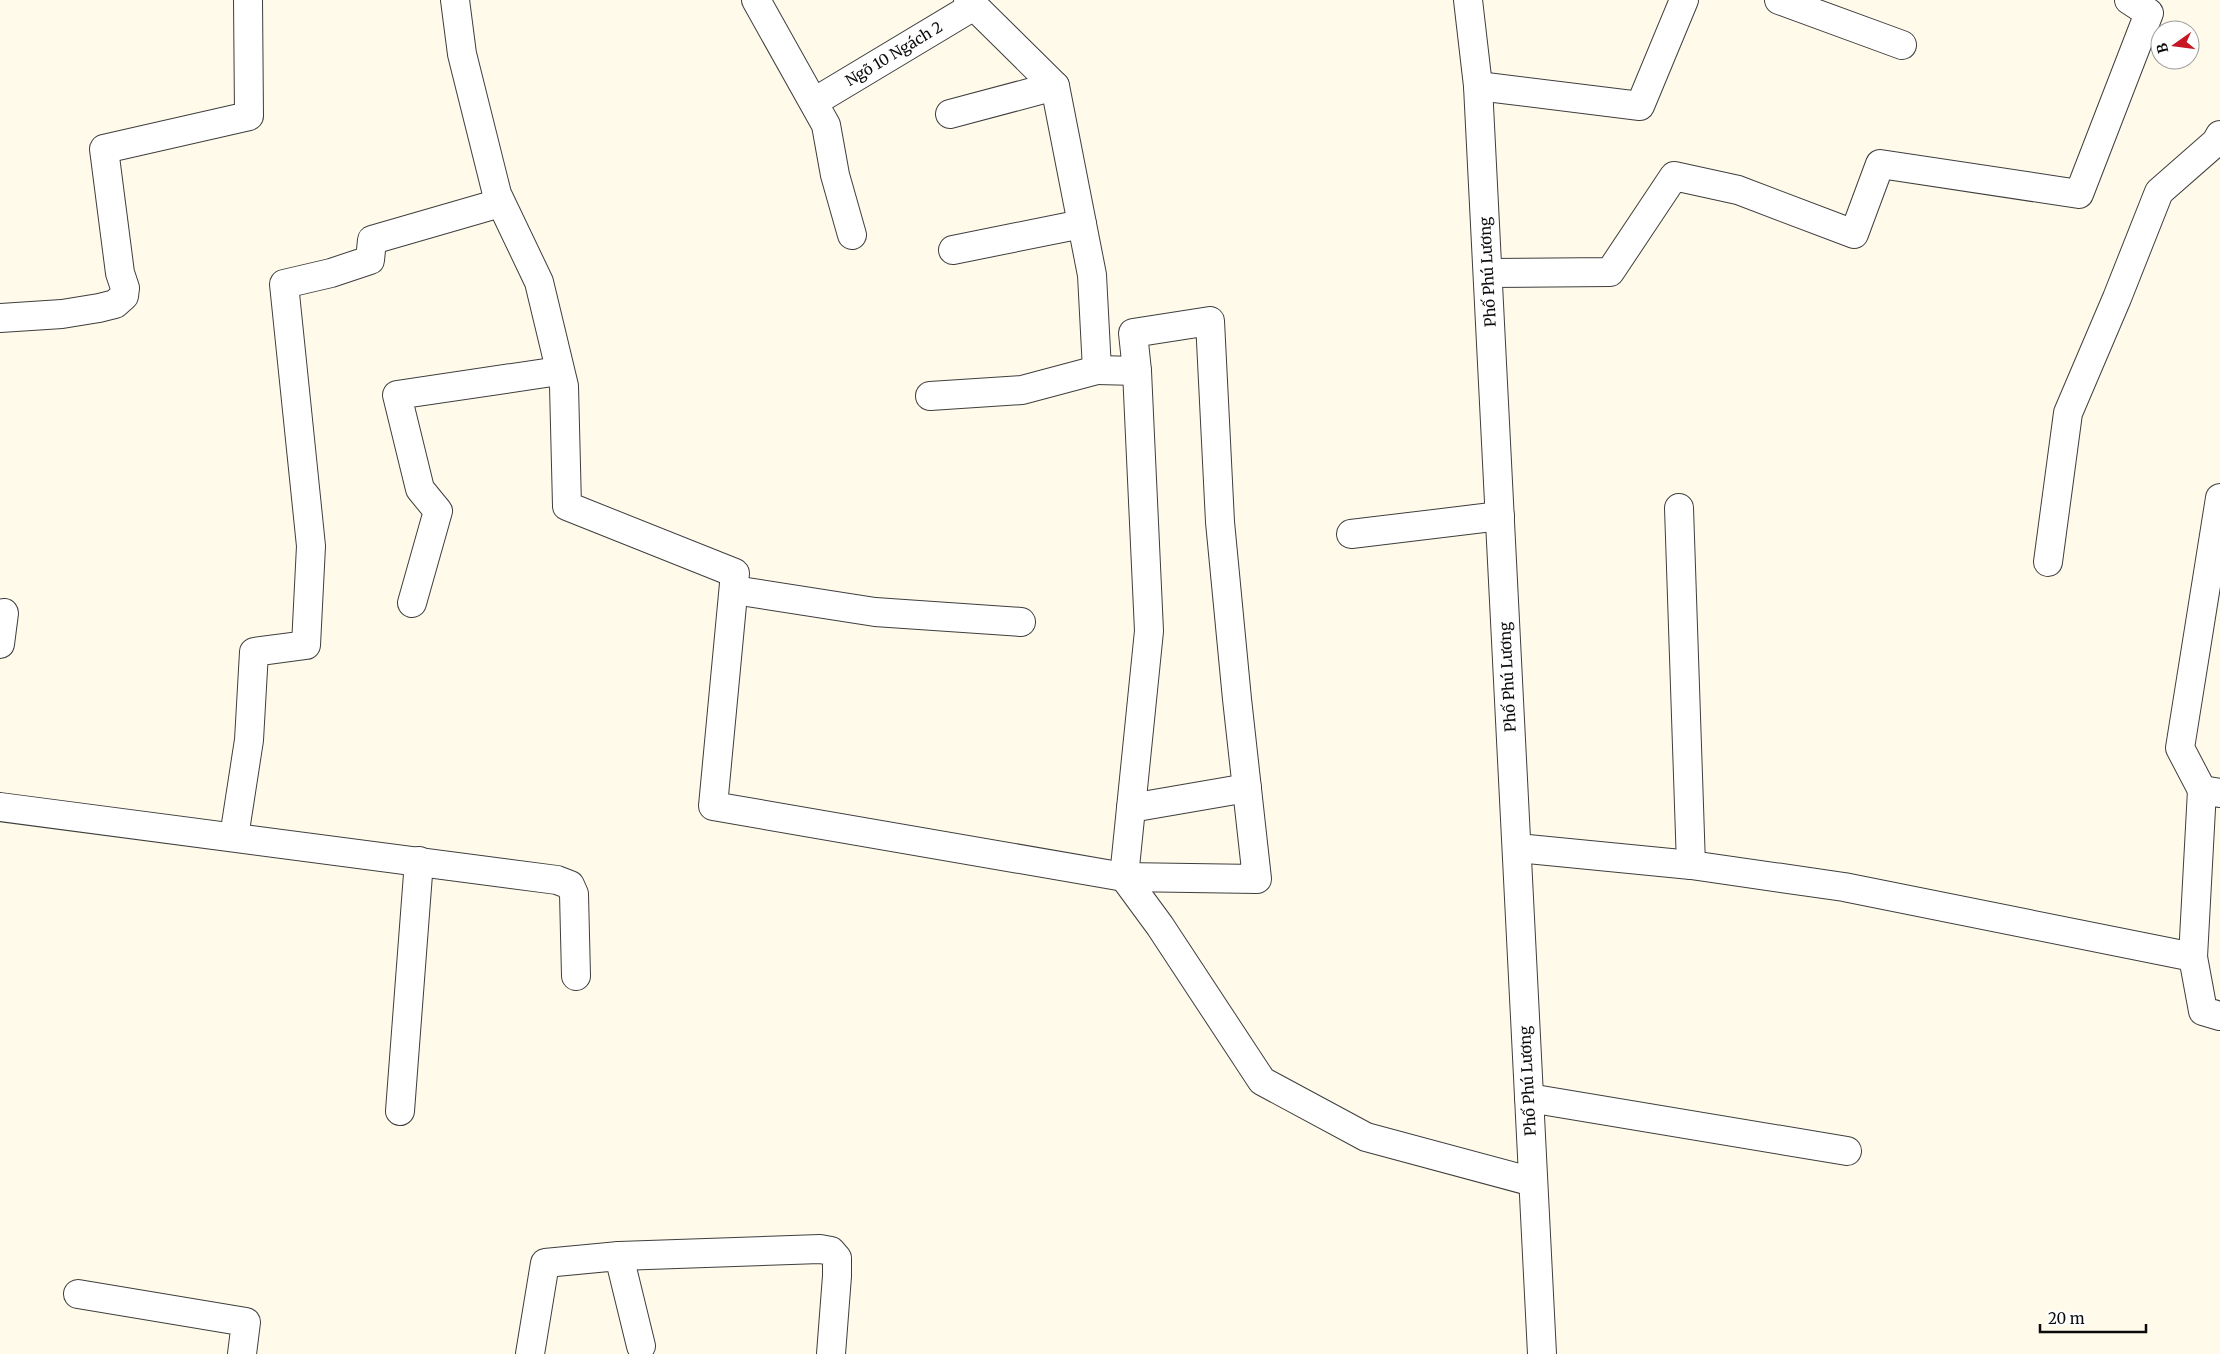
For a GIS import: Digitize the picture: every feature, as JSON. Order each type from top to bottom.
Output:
[{"type":"street","points":[[0,318],[62,314],[100,308],[116,304],[124,296],[104,149],[249,116],[248,0]]},
{"type":"street","points":[[455,0],[462,54],[500,203],[539,282],[564,386],[567,506],[736,573],[713,806],[1124,877],[1258,879],[1220,522],[1210,320],[1134,333],[1149,631],[1124,877],[1160,926],[1262,1081],[1366,1137],[1533,1182]]},
{"type":"street","points":[[756,0],[826,125],[835,175],[852,235]]},
{"type":"street","name":"Phố Phú Lương","points":[[1468,0],[1478,86],[1542,1354]]},
{"type":"street","points":[[1478,86],[1640,106],[1684,0]]},
{"type":"street","points":[[1779,0],[1902,46]]},
{"type":"street","points":[[1488,273],[1610,272],[1674,176],[1738,190],[1854,234],[1880,164],[2079,194],[2149,13],[2129,0]]},
{"type":"street","points":[[971,3],[1055,86],[1092,275],[1097,370]]},
{"type":"street","name":"Ngõ 10 Ngách 2","points":[[814,102],[971,3]]},
{"type":"street","points":[[950,114],[1055,86]]},
{"type":"street","points":[[2048,562],[2068,413],[2117,298],[2158,192],[2216,142],[2220,135]]},
{"type":"street","points":[[234,837],[249,740],[254,652],[306,645],[311,546],[284,284],[331,273],[370,260],[372,240],[500,203]]},
{"type":"street","points":[[954,250],[1082,224]]},
{"type":"street","points":[[930,396],[1022,390],[1097,370],[1137,370]]},
{"type":"street","points":[[412,603],[438,511],[420,489],[397,395],[559,371]]},
{"type":"street","points":[[2220,498],[2180,748],[2211,792],[2193,957],[2203,1011],[2220,1016]]},
{"type":"street","points":[[1679,508],[1691,865]]},
{"type":"street","points":[[1351,534],[1500,516]]},
{"type":"street","points":[[734,590],[875,612],[1021,622]]},
{"type":"street","points":[[0,644],[4,613]]},
{"type":"street","points":[[1131,808],[1247,788]]},
{"type":"street","points":[[0,807],[557,880],[570,885],[574,894],[576,976]]},
{"type":"street","points":[[1517,848],[1691,865],[1844,887],[2193,957]]},
{"type":"street","points":[[400,1111],[419,861]]},
{"type":"street","points":[[1529,1098],[1847,1151]]},
{"type":"street","points":[[530,1354],[545,1263],[619,1256],[830,1251],[836,1258],[837,1276],[831,1354]]},
{"type":"street","points":[[619,1256],[641,1346]]},
{"type":"street","points":[[78,1294],[246,1322],[242,1354]]}]
